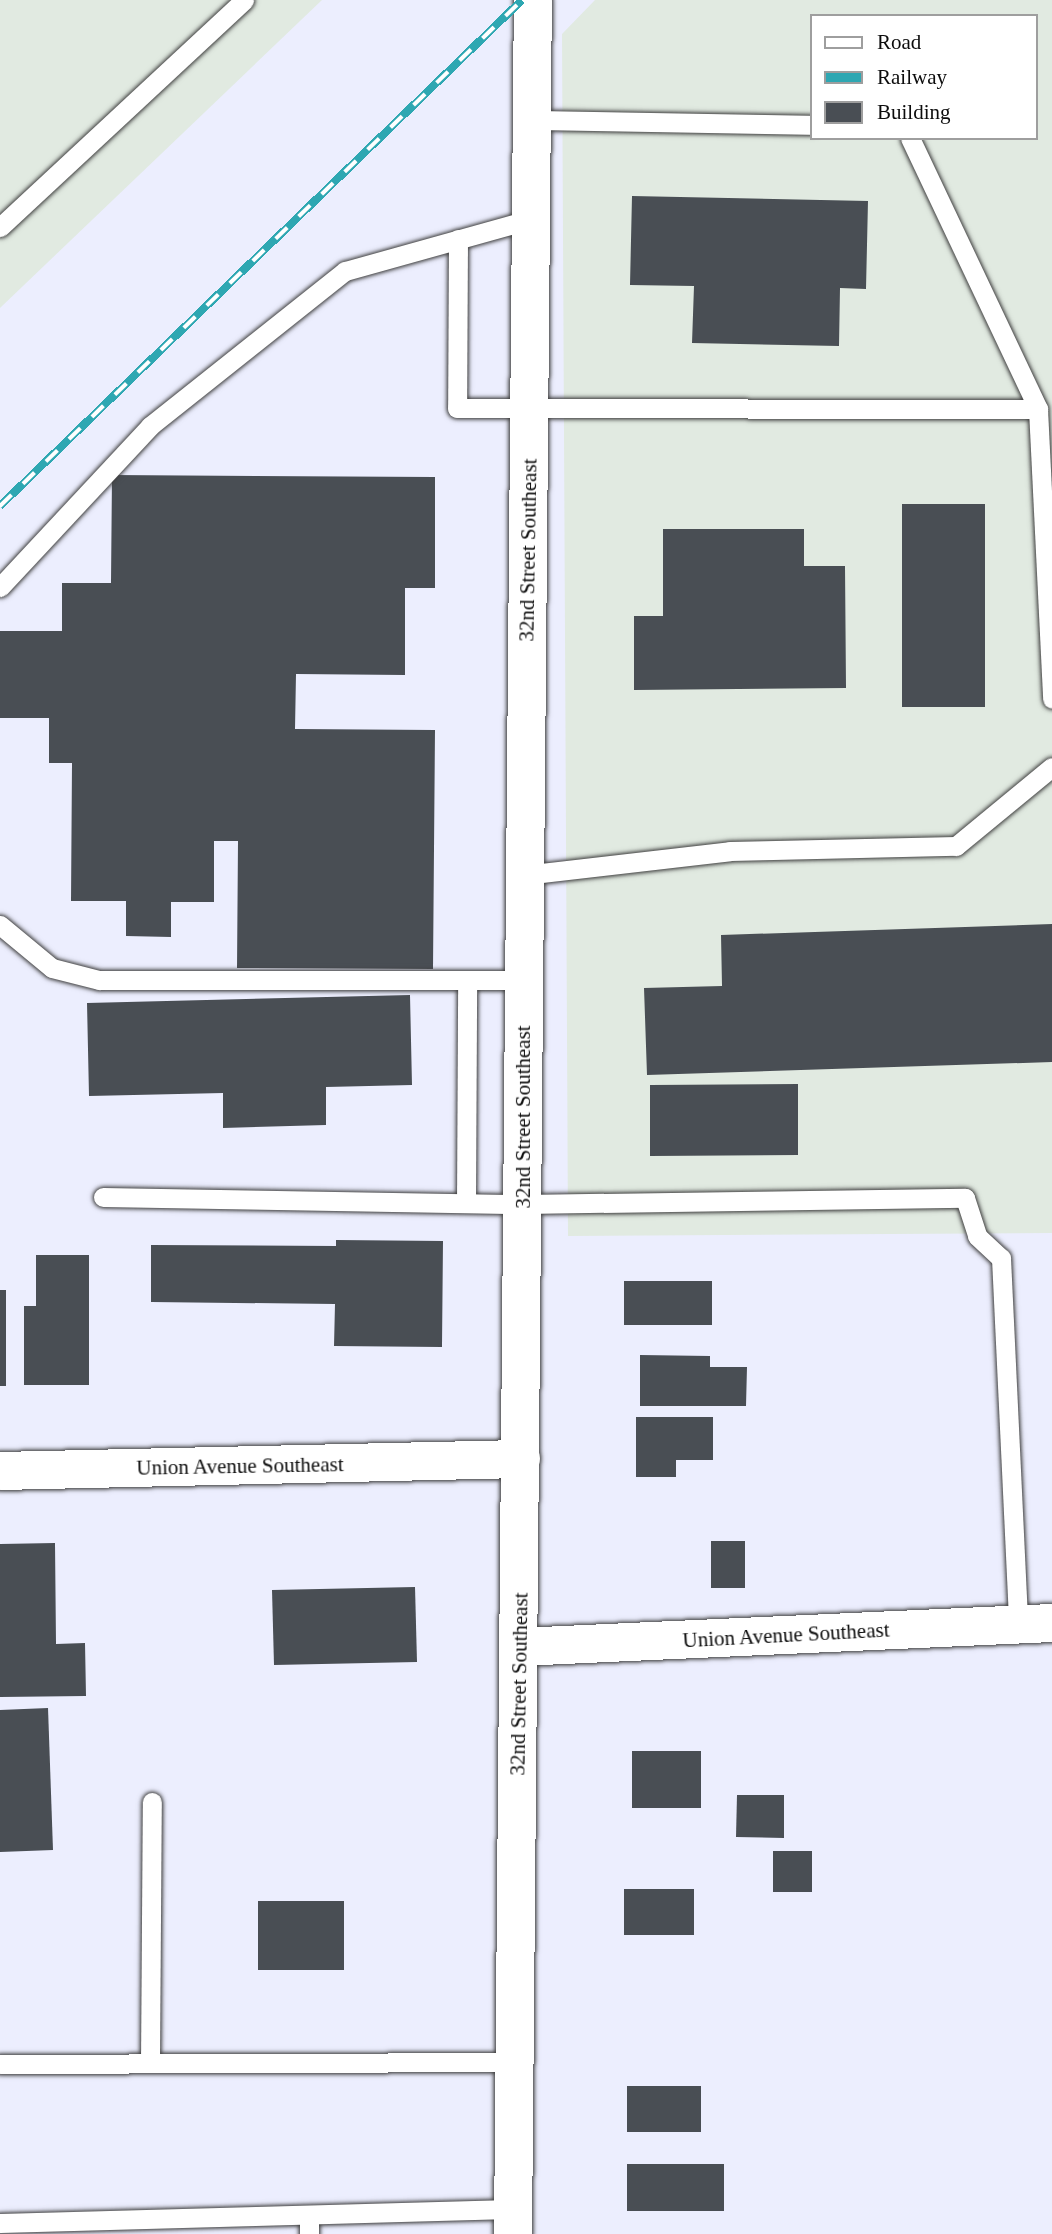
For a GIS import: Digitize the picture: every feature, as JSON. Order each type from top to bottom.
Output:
[{"type":"street","name":"32nd Street Southeast","points":[[514,2222],[533,0]]},
{"type":"street","name":"Union Avenue Southeast","points":[[0,1471],[521,1459]]},
{"type":"street","name":"Union Avenue Southeast","points":[[519,1647],[1035,1623]]},
{"type":"lane","points":[[0,227],[244,0]]},
{"type":"lane","points":[[532,120],[810,125]]},
{"type":"lane","points":[[911,140],[1038,409],[1049,561],[1052,699]]},
{"type":"lane","points":[[0,587],[150,426],[345,271],[531,219]]},
{"type":"lane","points":[[458,239],[457,408],[530,404],[1038,409]]},
{"type":"lane","points":[[524,875],[730,851],[956,846],[1052,767]]},
{"type":"lane","points":[[0,925],[52,968],[99,980],[524,980]]},
{"type":"lane","points":[[466,1203],[467,980]]},
{"type":"lane","points":[[103,1197],[523,1204],[965,1198],[977,1236],[1001,1258],[1035,1623]]},
{"type":"lane","points":[[150,2063],[152,1802]]},
{"type":"lane","points":[[0,2064],[515,2062]]},
{"type":"lane","points":[[0,2224],[309,2225],[514,2222]]},
{"type":"shaded area","points":[[0,0],[322,0],[0,308]]},
{"type":"shaded area","points":[[595,0],[1052,0],[1052,1233],[568,1236],[562,34]]},
{"type":"building","points":[[632,196],[868,201],[866,289],[840,288],[839,346],[692,343],[694,286],[630,285]]},
{"type":"building","points":[[112,475],[435,477],[435,588],[405,588],[405,675],[296,674],[295,729],[435,730],[433,969],[237,968],[238,841],[214,841],[214,902],[171,902],[171,937],[126,936],[126,901],[71,901],[72,763],[49,763],[49,718],[0,718],[0,631],[62,631],[62,583],[111,583]]},
{"type":"building","points":[[902,504],[985,504],[985,707],[902,707]]},
{"type":"building","points":[[663,529],[804,529],[804,566],[845,566],[846,688],[634,690],[634,616],[663,616]]},
{"type":"building","points":[[1052,924],[1052,1062],[647,1075],[644,988],[722,986],[721,935]]},
{"type":"building","points":[[410,995],[412,1085],[326,1087],[326,1125],[223,1128],[223,1093],[89,1096],[87,1003]]},
{"type":"building","points":[[798,1084],[798,1155],[650,1156],[650,1085]]},
{"type":"building","points":[[336,1240],[443,1241],[442,1347],[334,1346],[335,1304],[151,1302],[151,1245],[336,1246]]},
{"type":"building","points":[[36,1255],[89,1255],[89,1385],[24,1385],[24,1306],[36,1306]]},
{"type":"building","points":[[624,1281],[712,1281],[712,1325],[624,1325]]},
{"type":"building","points":[[0,1290],[6,1290],[6,1386],[0,1386]]},
{"type":"building","points":[[640,1355],[710,1356],[710,1367],[747,1367],[746,1406],[640,1406]]},
{"type":"building","points":[[636,1417],[713,1417],[713,1460],[676,1460],[676,1477],[636,1477]]},
{"type":"building","points":[[711,1541],[745,1541],[745,1588],[711,1588]]},
{"type":"building","points":[[55,1543],[56,1644],[85,1643],[86,1696],[0,1697],[0,1544]]},
{"type":"building","points":[[415,1587],[417,1662],[274,1665],[272,1590]]},
{"type":"building","points":[[48,1708],[53,1850],[0,1852],[0,1710]]},
{"type":"building","points":[[632,1751],[701,1751],[701,1808],[632,1808]]},
{"type":"building","points":[[737,1795],[784,1795],[784,1838],[736,1837]]},
{"type":"building","points":[[773,1851],[812,1851],[812,1892],[773,1892]]},
{"type":"building","points":[[624,1889],[694,1889],[694,1935],[624,1935]]},
{"type":"building","points":[[258,1901],[344,1901],[344,1970],[258,1970]]},
{"type":"building","points":[[627,2086],[701,2086],[701,2132],[627,2132]]},
{"type":"building","points":[[627,2164],[724,2164],[724,2211],[627,2211]]},
{"type":"railway","points":[[0,506],[522,0]]}]
